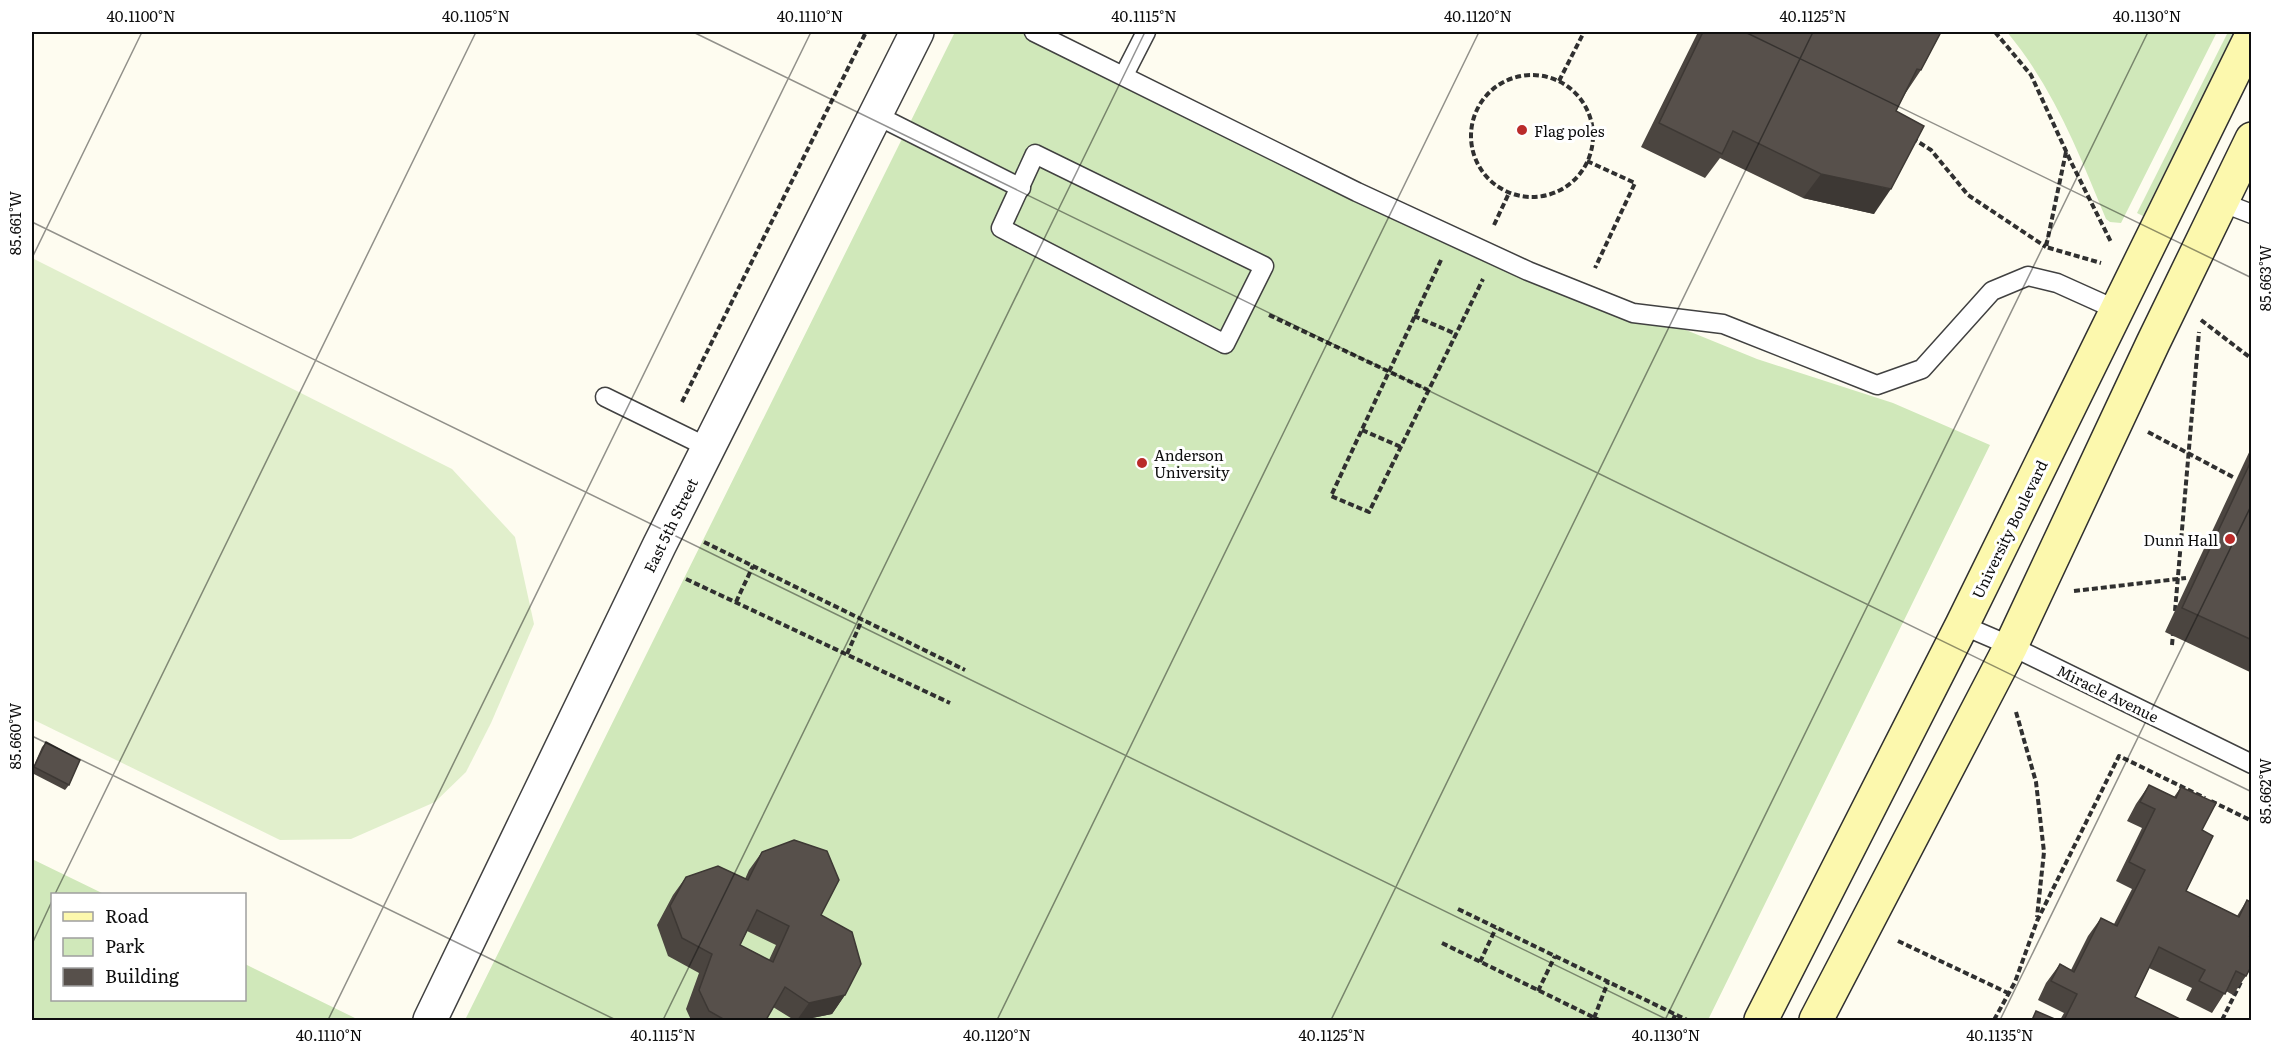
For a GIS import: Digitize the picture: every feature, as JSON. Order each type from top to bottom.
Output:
[{"type":"main road","name":"University Boulevard","points":[[1761,1020],[1962,625],[2252,35]]},
{"type":"main road","points":[[1816,1020],[2011,646],[2252,139]]},
{"type":"street","name":"East 5th Street","points":[[430,1020],[709,448],[917,32]]},
{"type":"lane","points":[[1034,32],[1357,192],[1488,252],[1634,313],[1723,324],[1877,385],[1922,369],[1992,291],[2028,276],[2057,283],[2117,310]]},
{"type":"lane","points":[[1124,75],[1146,32]]},
{"type":"lane","points":[[876,115],[1021,188]]},
{"type":"lane","points":[[1035,154],[1264,266],[1225,344],[1001,228],[1021,188],[1035,154]]},
{"type":"lane","points":[[2221,202],[2252,214]]},
{"type":"lane","points":[[605,397],[709,448]]},
{"type":"lane","name":"Miracle Avenue","points":[[1962,625],[2011,646],[2252,764]]},
{"type":"path","points":[[682,402],[866,32]]},
{"type":"path","points":[[1559,81],[1584,32]]},
{"type":"path","points":[[1995,32],[2031,75],[2115,249]]},
{"type":"path","points":[[1525,75],[1544,75],[1559,81],[1577,94],[1587,110],[1593,130],[1592,151],[1587,161],[1583,170],[1569,185],[1550,195],[1529,197],[1509,193],[1491,182],[1484,174],[1471,146],[1471,125],[1479,105],[1491,90],[1507,79],[1525,75]]},
{"type":"path","points":[[1904,134],[1931,150],[1968,195],[2046,247],[2107,265]]},
{"type":"path","points":[[2046,247],[2066,151]]},
{"type":"path","points":[[1587,161],[1635,183],[1593,273]]},
{"type":"path","points":[[1453,235],[1332,496],[1369,512],[1456,334],[1509,193]]},
{"type":"path","points":[[1269,315],[1428,390]]},
{"type":"path","points":[[1414,316],[1456,334]]},
{"type":"path","points":[[2175,612],[2200,319],[2252,359]]},
{"type":"path","points":[[1362,430],[1401,447]]},
{"type":"path","points":[[2148,432],[2233,477]]},
{"type":"path","points":[[704,542],[965,670]]},
{"type":"path","points":[[736,602],[753,566]]},
{"type":"path","points":[[2064,593],[2186,578]]},
{"type":"path","points":[[686,579],[950,703]]},
{"type":"path","points":[[847,654],[862,620]]},
{"type":"path","points":[[2172,645],[2174,623]]},
{"type":"path","points":[[2015,707],[2036,782],[2044,852],[2037,921]]},
{"type":"path","points":[[1994,1020],[2008,993],[2037,921],[2119,756],[2252,821]]},
{"type":"path","points":[[1458,909],[1687,1020]]},
{"type":"path","points":[[1865,926],[2008,993]]},
{"type":"path","points":[[1480,962],[1496,928]]},
{"type":"path","points":[[1442,943],[1596,1019],[1608,982]]},
{"type":"path","points":[[1538,991],[1555,956]]},
{"type":"path","points":[[2222,1020],[2242,980]]},
{"type":"path","points":[[1673,1020],[1675,1015]]},
{"type":"green space","points":[[955,32],[1034,32],[1453,235],[1757,359],[1893,403],[1990,445],[1708,1020],[465,1020]]},
{"type":"green space","points":[[2007,32],[2217,32],[2121,223],[2110,222],[2106,219],[2064,121],[2038,75]]},
{"type":"green space","points":[[2228,32],[2233,32],[2225,51],[2143,216],[2137,213]]},
{"type":"green space","points":[[32,258],[452,469],[515,537],[534,624],[491,723],[466,772],[435,802],[351,839],[280,840],[32,719]]},
{"type":"green space","points":[[32,859],[102,893],[51,893],[51,1001],[246,1001],[246,964],[359,1020],[32,1020]]},
{"type":"building","points":[[1703,32],[1941,32],[1921,70],[1917,69],[1896,111],[1924,126],[1891,189],[1821,174],[1733,131],[1722,154],[1659,123]]},
{"type":"building","name":"Dunn Hall","points":[[2252,459],[2252,640],[2182,608]]},
{"type":"building","points":[[46,742],[80,760],[69,785],[34,767]]},
{"type":"building","points":[[2149,785],[2176,798],[2181,787],[2216,803],[2202,830],[2213,836],[2186,891],[2239,917],[2247,900],[2252,903],[2252,934],[2250,936],[2252,937],[2252,965],[2246,976],[2236,971],[2225,994],[2199,981],[2205,970],[2159,947],[2135,997],[2182,1020],[2064,1020],[2077,994],[2051,981],[2060,964],[2074,972],[2101,918],[2117,926],[2145,870],[2129,862],[2155,809],[2140,802]]},
{"type":"building","points":[[794,840],[827,851],[839,880],[821,915],[852,932],[861,964],[845,995],[809,1003],[785,987],[766,1020],[725,1020],[709,1011],[699,990],[712,954],[682,938],[670,906],[686,877],[718,866],[748,880],[762,852]],"holes":[[[757,910],[789,926],[773,962],[740,945]]]},
{"type":"building","points":[[2036,1011],[2057,1020],[2032,1020]]},
{"type":"place","name":"Flag poles","points":[[1522,130]]},
{"type":"place","name":"Anderson University","points":[[1142,463]]},
{"type":"place","name":"Dunn Hall","points":[[2230,539]]}]
